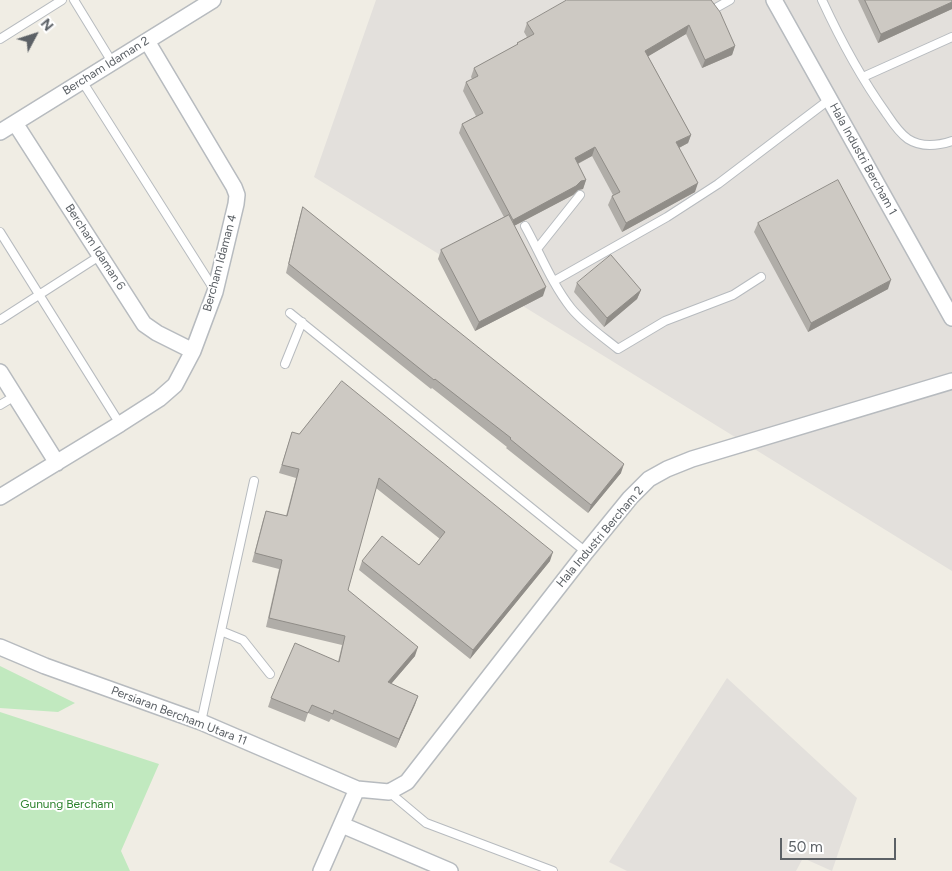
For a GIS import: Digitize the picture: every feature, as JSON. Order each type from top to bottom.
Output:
[{"type":"street","name":"Bercham Idaman 2","points":[[0,132],[212,0]]},
{"type":"street","name":"Hala Industri Bercham 1","points":[[774,0],[952,318]]},
{"type":"street","name":"Bercham Idaman 4","points":[[0,497],[120,424],[159,399],[175,385],[193,351],[215,292],[236,204],[236,191],[147,41]]},
{"type":"street","name":"Bercham Idaman 6","points":[[15,123],[144,324],[156,334],[193,351]]},
{"type":"street","points":[[0,372],[57,463]]},
{"type":"street","name":"Hala Industri Bercham 2","points":[[389,792],[407,782],[586,552],[630,498],[649,479],[667,468],[692,459],[952,381]]},
{"type":"street","name":"Persiaran Bercham Utara 11","points":[[0,647],[45,666],[201,722],[357,789]]},
{"type":"street","points":[[321,871],[357,789],[389,792]]},
{"type":"street","points":[[342,825],[450,871]]},
{"type":"lane","points":[[0,39],[62,0]]},
{"type":"lane","points":[[74,0],[112,62]]},
{"type":"lane","points":[[822,0],[863,77],[895,126],[907,139],[918,144],[931,146],[952,141]]},
{"type":"lane","points":[[714,10],[725,1]]},
{"type":"lane","points":[[863,77],[952,37]]},
{"type":"lane","points":[[82,81],[215,292]]},
{"type":"lane","points":[[554,281],[667,217],[718,184],[830,99]]},
{"type":"lane","points":[[537,249],[580,195]]},
{"type":"lane","points":[[526,226],[562,296],[572,310],[618,349],[665,321],[733,294],[761,277]]},
{"type":"lane","points":[[0,232],[120,424]]},
{"type":"lane","points":[[0,320],[101,255]]},
{"type":"lane","points":[[290,313],[586,552]]},
{"type":"lane","points":[[284,364],[302,322]]},
{"type":"lane","points":[[0,406],[15,396]]},
{"type":"lane","points":[[201,722],[254,481]]},
{"type":"lane","points":[[221,631],[244,640],[270,674]]},
{"type":"lane","points":[[389,792],[426,823],[553,871]]},
{"type":"shaded area","points":[[376,0],[952,0],[952,571],[314,177]]},
{"type":"shaded area","points":[[727,678],[857,798],[832,871],[803,858],[796,871],[627,871],[609,862]]},
{"type":"green space","points":[[0,666],[75,703],[58,712],[0,708]]},
{"type":"green space","name":"Gunung Bercham","points":[[0,712],[159,764],[121,851],[130,871],[0,871]]},
{"type":"building","points":[[567,0],[711,0],[720,12],[735,46],[705,60],[689,25],[645,51],[691,135],[676,142],[698,183],[626,223],[612,196],[620,192],[595,147],[575,158],[586,180],[581,181],[576,186],[513,220],[462,124],[483,113],[466,82],[478,76],[474,68],[534,34],[527,23]]},
{"type":"building","points":[[865,0],[952,0],[952,2],[881,34]]},
{"type":"building","points":[[838,180],[891,280],[811,323],[758,223]]},
{"type":"building","points":[[303,207],[624,464],[591,505],[511,438],[434,380],[289,264]]},
{"type":"building","points":[[509,215],[546,287],[479,322],[441,250]]},
{"type":"building","points":[[611,255],[641,290],[607,318],[577,283]]},
{"type":"building","points":[[342,381],[553,552],[473,650],[362,561],[382,536],[419,565],[445,532],[379,478],[348,590],[418,647],[388,682],[418,696],[399,739],[334,710],[333,714],[312,705],[308,713],[271,698],[295,643],[339,662],[345,636],[269,618],[282,560],[255,553],[266,511],[287,516],[299,469],[282,465],[292,432],[299,434]]}]
